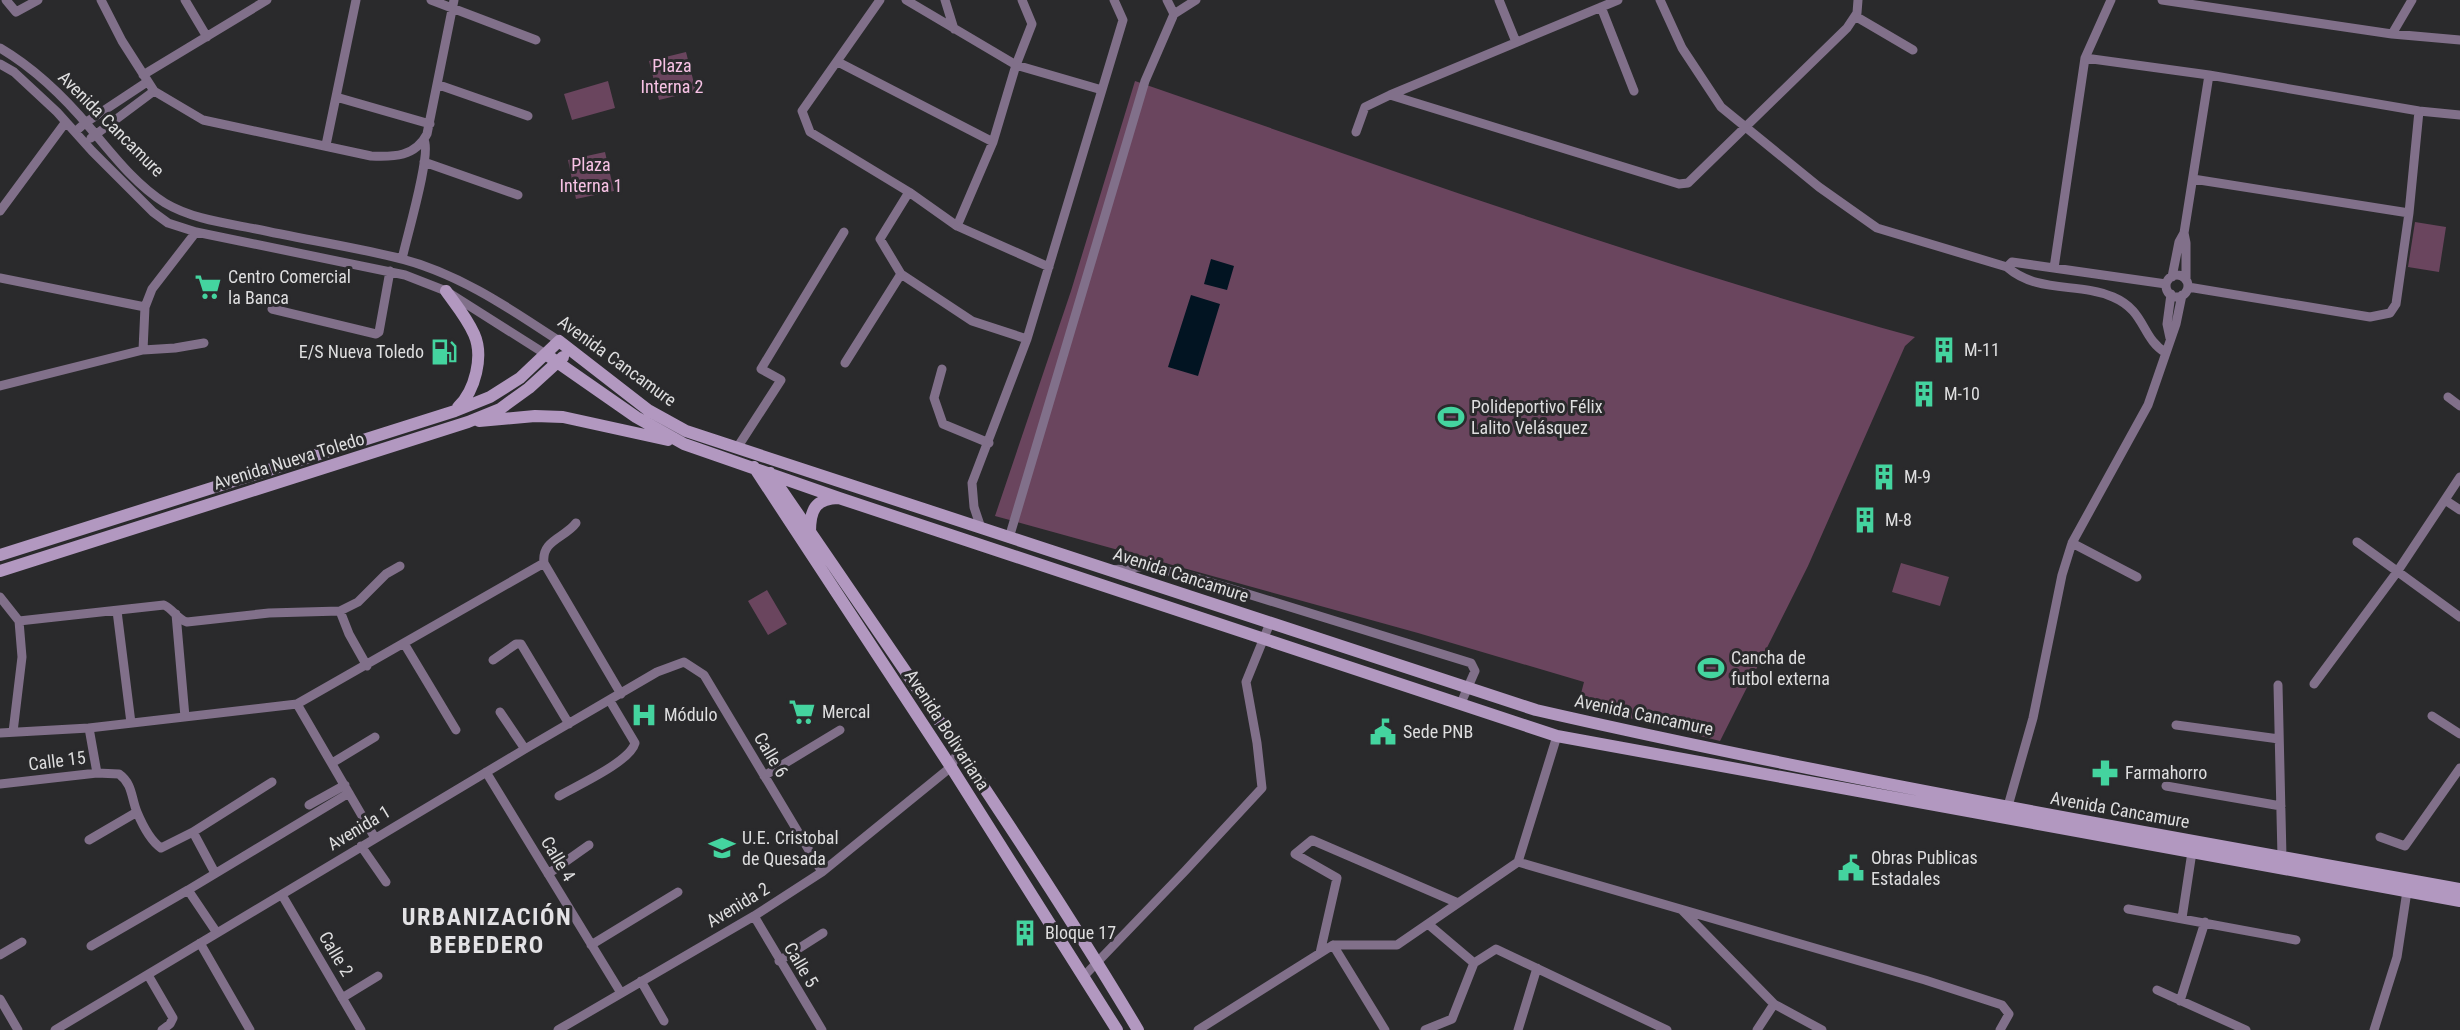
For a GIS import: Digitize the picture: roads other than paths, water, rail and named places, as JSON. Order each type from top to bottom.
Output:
[{"type":"main road","points":[[446,291],[476,337],[477,350],[474,381],[467,399],[455,411]]},
{"type":"main road","name":"Avenida Cancamure","points":[[559,341],[648,410],[686,431],[1536,710],[2192,852],[2460,901]]},
{"type":"main road","name":"Avenida Nueva Toledo","points":[[0,555],[455,411],[490,397],[520,378],[547,355],[559,341]]},
{"type":"main road","name":"Avenida Nueva Toledo","points":[[0,571],[468,422],[500,409],[571,351]]},
{"type":"main road","name":"Avenida Cancamure","points":[[547,355],[626,410],[684,444],[771,475],[1557,736],[2006,813],[2282,857],[2460,889]]},
{"type":"main road","points":[[468,422],[535,416],[564,417],[684,444]]},
{"type":"main road","name":"Avenida Bolivariana","points":[[740,450],[951,767],[1117,1030]]},
{"type":"main road","name":"Avenida Bolivariana","points":[[758,456],[909,673],[1098,962],[1138,1030]]},
{"type":"main road","points":[[810,532],[810,520],[814,507],[820,501],[840,498]]},
{"type":"street","points":[[6,0],[16,12],[38,0]]},
{"type":"street","points":[[101,0],[154,91],[203,120],[371,156],[398,157],[410,152],[424,140],[430,124],[454,3]]},
{"type":"street","points":[[185,0],[207,37]]},
{"type":"street","points":[[75,132],[145,79],[267,0]]},
{"type":"street","points":[[326,145],[356,0]]},
{"type":"street","points":[[431,0],[454,3],[536,40]]},
{"type":"street","points":[[880,0],[802,111],[810,132],[909,192],[957,226],[1049,267]]},
{"type":"street","points":[[906,0],[1016,65],[1102,90]]},
{"type":"street","points":[[945,0],[954,29]]},
{"type":"street","points":[[957,226],[993,142],[1016,65],[1032,24],[1023,0]]},
{"type":"street","points":[[981,528],[974,507],[972,483],[1027,339],[1123,20],[1114,0]]},
{"type":"street","points":[[1167,0],[1174,14]]},
{"type":"street","points":[[1009,538],[1145,81],[1174,14],[1196,0]]},
{"type":"street","points":[[1499,0],[1516,42]]},
{"type":"street","points":[[1356,132],[1365,107],[1618,0]]},
{"type":"street","points":[[1660,0],[1682,48],[1721,106],[1818,187],[1877,228],[2007,267],[2030,282],[2109,295],[2123,302],[2136,313],[2157,347],[2166,352]]},
{"type":"street","points":[[1390,95],[1679,184],[1688,183],[1747,128],[1847,28],[1854,16],[1858,0]]},
{"type":"street","points":[[2054,268],[2085,58],[2111,0]]},
{"type":"street","points":[[2162,0],[2392,34],[2460,40]]},
{"type":"street","points":[[2392,34],[2412,0]]},
{"type":"street","points":[[1601,7],[1634,91]]},
{"type":"street","points":[[1854,16],[1913,51]]},
{"type":"street","name":"Avenida Cancamure","points":[[0,48],[19,60],[85,123],[135,178],[165,203],[203,219],[402,259],[448,274],[520,315],[559,341]]},
{"type":"street","points":[[2085,58],[2209,75],[2419,111],[2460,115]]},
{"type":"street","points":[[838,62],[993,142]]},
{"type":"street","name":"Avenida Cancamure","points":[[0,64],[14,72],[57,112],[85,144],[153,212],[168,223],[196,232],[390,271],[446,291],[547,355]]},
{"type":"street","points":[[2170,338],[2167,324],[2171,294],[2169,280],[2179,242],[2184,233],[2209,75]]},
{"type":"street","points":[[439,85],[528,116]]},
{"type":"street","points":[[85,144],[154,91]]},
{"type":"street","points":[[336,97],[430,124]]},
{"type":"street","points":[[108,109],[116,120]]},
{"type":"street","points":[[2171,294],[2185,287],[2370,317],[2390,313],[2396,304],[2409,213],[2419,111]]},
{"type":"street","points":[[0,211],[65,123]]},
{"type":"street","points":[[402,259],[427,146],[424,140]]},
{"type":"street","points":[[424,162],[518,195]]},
{"type":"street","points":[[2193,179],[2409,213]]},
{"type":"street","points":[[909,192],[880,239],[901,274],[972,321],[1027,339]]},
{"type":"street","points":[[143,350],[145,307],[152,289],[196,232]]},
{"type":"street","points":[[740,450],[782,380],[761,369],[844,232]]},
{"type":"street","points":[[2006,813],[2033,718],[2062,575],[2072,543],[2148,405],[2166,352],[2185,287],[2186,243],[2184,233]]},
{"type":"street","points":[[2007,267],[2012,262],[2169,280],[2179,275],[2185,287]]},
{"type":"street","points":[[273,309],[376,334],[379,332],[390,271]]},
{"type":"street","points":[[845,363],[901,274]]},
{"type":"street","points":[[0,278],[145,307]]},
{"type":"street","points":[[0,386],[143,350],[204,343]]},
{"type":"street","points":[[942,369],[934,398],[943,424],[988,443]]},
{"type":"street","points":[[2448,397],[2460,406]]},
{"type":"street","points":[[2314,684],[2397,572],[2460,477]]},
{"type":"street","points":[[2445,500],[2460,510]]},
{"type":"street","points":[[576,524],[570,532],[548,545],[544,554],[544,563],[621,694]]},
{"type":"street","points":[[2357,542],[2460,617]]},
{"type":"street","points":[[2072,543],[2137,577]]},
{"type":"street","points":[[1069,574],[1075,559]]},
{"type":"street","points":[[0,733],[89,728],[297,704],[405,645],[544,563]]},
{"type":"street","points":[[19,621],[164,605],[187,622],[269,613],[340,611],[358,602],[386,574],[400,566]]},
{"type":"street","points":[[1110,571],[1148,566],[1193,577],[1471,663],[1475,671],[1461,703]]},
{"type":"street","points":[[0,597],[19,621],[22,657],[13,732]]},
{"type":"street","points":[[117,611],[130,723]]},
{"type":"street","points":[[340,611],[349,634],[367,666]]},
{"type":"street","points":[[176,614],[185,717]]},
{"type":"street","points":[[1084,976],[1262,788],[1246,682],[1270,623]]},
{"type":"street","points":[[493,660],[516,644],[521,644],[569,724]]},
{"type":"street","points":[[405,645],[456,730]]},
{"type":"street","name":"Avenida 1","points":[[55,1030],[66,1027],[200,943],[525,749],[657,672],[684,662]]},
{"type":"street","name":"Calle 6","points":[[684,662],[704,675],[822,872]]},
{"type":"street","points":[[2278,685],[2282,857]]},
{"type":"street","points":[[559,796],[620,761],[634,748],[635,743],[610,701]]},
{"type":"street","points":[[297,704],[375,838]]},
{"type":"street","points":[[500,712],[525,749]]},
{"type":"street","points":[[2432,716],[2460,734]]},
{"type":"street","points":[[2176,725],[2279,739]]},
{"type":"street","points":[[89,728],[97,773]]},
{"type":"street","points":[[764,776],[840,730]]},
{"type":"street","points":[[1631,749],[1635,733]]},
{"type":"street","points":[[1198,1030],[1333,945],[1396,945],[1518,862],[1557,736]]},
{"type":"street","points":[[332,763],[375,737]]},
{"type":"street","points":[[959,749],[951,767],[971,768]]},
{"type":"street","name":"Avenida 2","points":[[558,1030],[754,916],[822,872],[951,767]]},
{"type":"street","points":[[2380,837],[2405,846],[2460,768]]},
{"type":"street","name":"Calle 4","points":[[486,772],[621,993]]},
{"type":"street","name":"Calle 15","points":[[0,784],[97,773],[119,774],[129,785],[137,812]]},
{"type":"street","points":[[89,840],[137,812],[155,844],[161,848],[193,832],[272,782]]},
{"type":"street","points":[[2166,786],[2281,806]]},
{"type":"street","points":[[309,805],[347,789]]},
{"type":"street","points":[[91,946],[188,890],[347,789]]},
{"type":"street","points":[[193,832],[215,873]]},
{"type":"street","points":[[1320,953],[1337,878],[1295,854],[1312,840],[1458,903]]},
{"type":"street","points":[[548,874],[589,845]]},
{"type":"street","points":[[361,846],[386,882]]},
{"type":"street","points":[[2182,918],[2192,852]]},
{"type":"street","points":[[1518,862],[1925,980],[2002,1005],[2009,1014],[2000,1030]]},
{"type":"street","points":[[188,890],[217,933]]},
{"type":"street","points":[[2374,1030],[2397,957],[2407,891]]},
{"type":"street","points":[[591,945],[678,892]]},
{"type":"street","name":"Calle 2","points":[[282,895],[361,1030]]},
{"type":"street","points":[[1682,909],[1774,1004],[1822,1030]]},
{"type":"street","points":[[2128,909],[2296,940]]},
{"type":"street","name":"Calle 5","points":[[754,916],[820,1028]]},
{"type":"street","points":[[2180,1001],[2205,922]]},
{"type":"street","points":[[1428,924],[1474,963]]},
{"type":"street","points":[[779,961],[823,933]]},
{"type":"street","points":[[0,955],[22,942]]},
{"type":"street","points":[[200,943],[250,1030]]},
{"type":"street","points":[[1333,945],[1385,1030]]},
{"type":"street","points":[[1425,1030],[1452,1019],[1474,963],[1496,949],[1667,1030]]},
{"type":"street","points":[[1518,1030],[1537,968]]},
{"type":"street","points":[[148,975],[173,1018],[170,1024],[162,1030]]},
{"type":"street","points":[[342,998],[378,976]]},
{"type":"street","points":[[641,981],[664,1021]]},
{"type":"street","points":[[2157,990],[2246,1030]]},
{"type":"street","points":[[0,999],[18,1030]]},
{"type":"street","points":[[1757,1030],[1774,1004]]},
{"type":"street","points":[[809,1030],[820,1028]]},
{"type":"water","points":[[1211,259],[1234,266],[1227,290],[1204,284]]},
{"type":"water","points":[[1191,295],[1220,304],[1198,376],[1168,367]]},
{"type":"place","name":"Centro Comercial la Banca","points":[[208,287]]},
{"type":"place","name":"M-11","points":[[1944,350]]},
{"type":"place","name":"E/S Nueva Toledo","points":[[444,352]]},
{"type":"place","name":"M-10","points":[[1924,394]]},
{"type":"place","name":"Polideportivo Félix Lalito Velásquez","points":[[1451,417]]},
{"type":"place","name":"M-9","points":[[1884,477]]},
{"type":"place","name":"M-8","points":[[1865,520]]},
{"type":"place","name":"Cancha de futbol externa","points":[[1711,668]]},
{"type":"place","name":"Mercal","points":[[802,712]]},
{"type":"place","name":"Módulo","points":[[644,715]]},
{"type":"place","name":"Sede PNB","points":[[1383,732]]},
{"type":"place","name":"Farmahorro","points":[[2105,773]]},
{"type":"place","name":"U.E. Cristobal de Quesada","points":[[722,848]]},
{"type":"place","name":"Obras Publicas Estadales","points":[[1851,868]]},
{"type":"place","name":"Bloque 17","points":[[1025,933]]},
{"type":"district","name":"URBANIZACIÓN BEBEDERO","points":[[487,931]]},
{"type":"park label","name":"Plaza Interna 2","points":[[672,76]]},
{"type":"park label","name":"Plaza Interna 1","points":[[591,175]]}]
